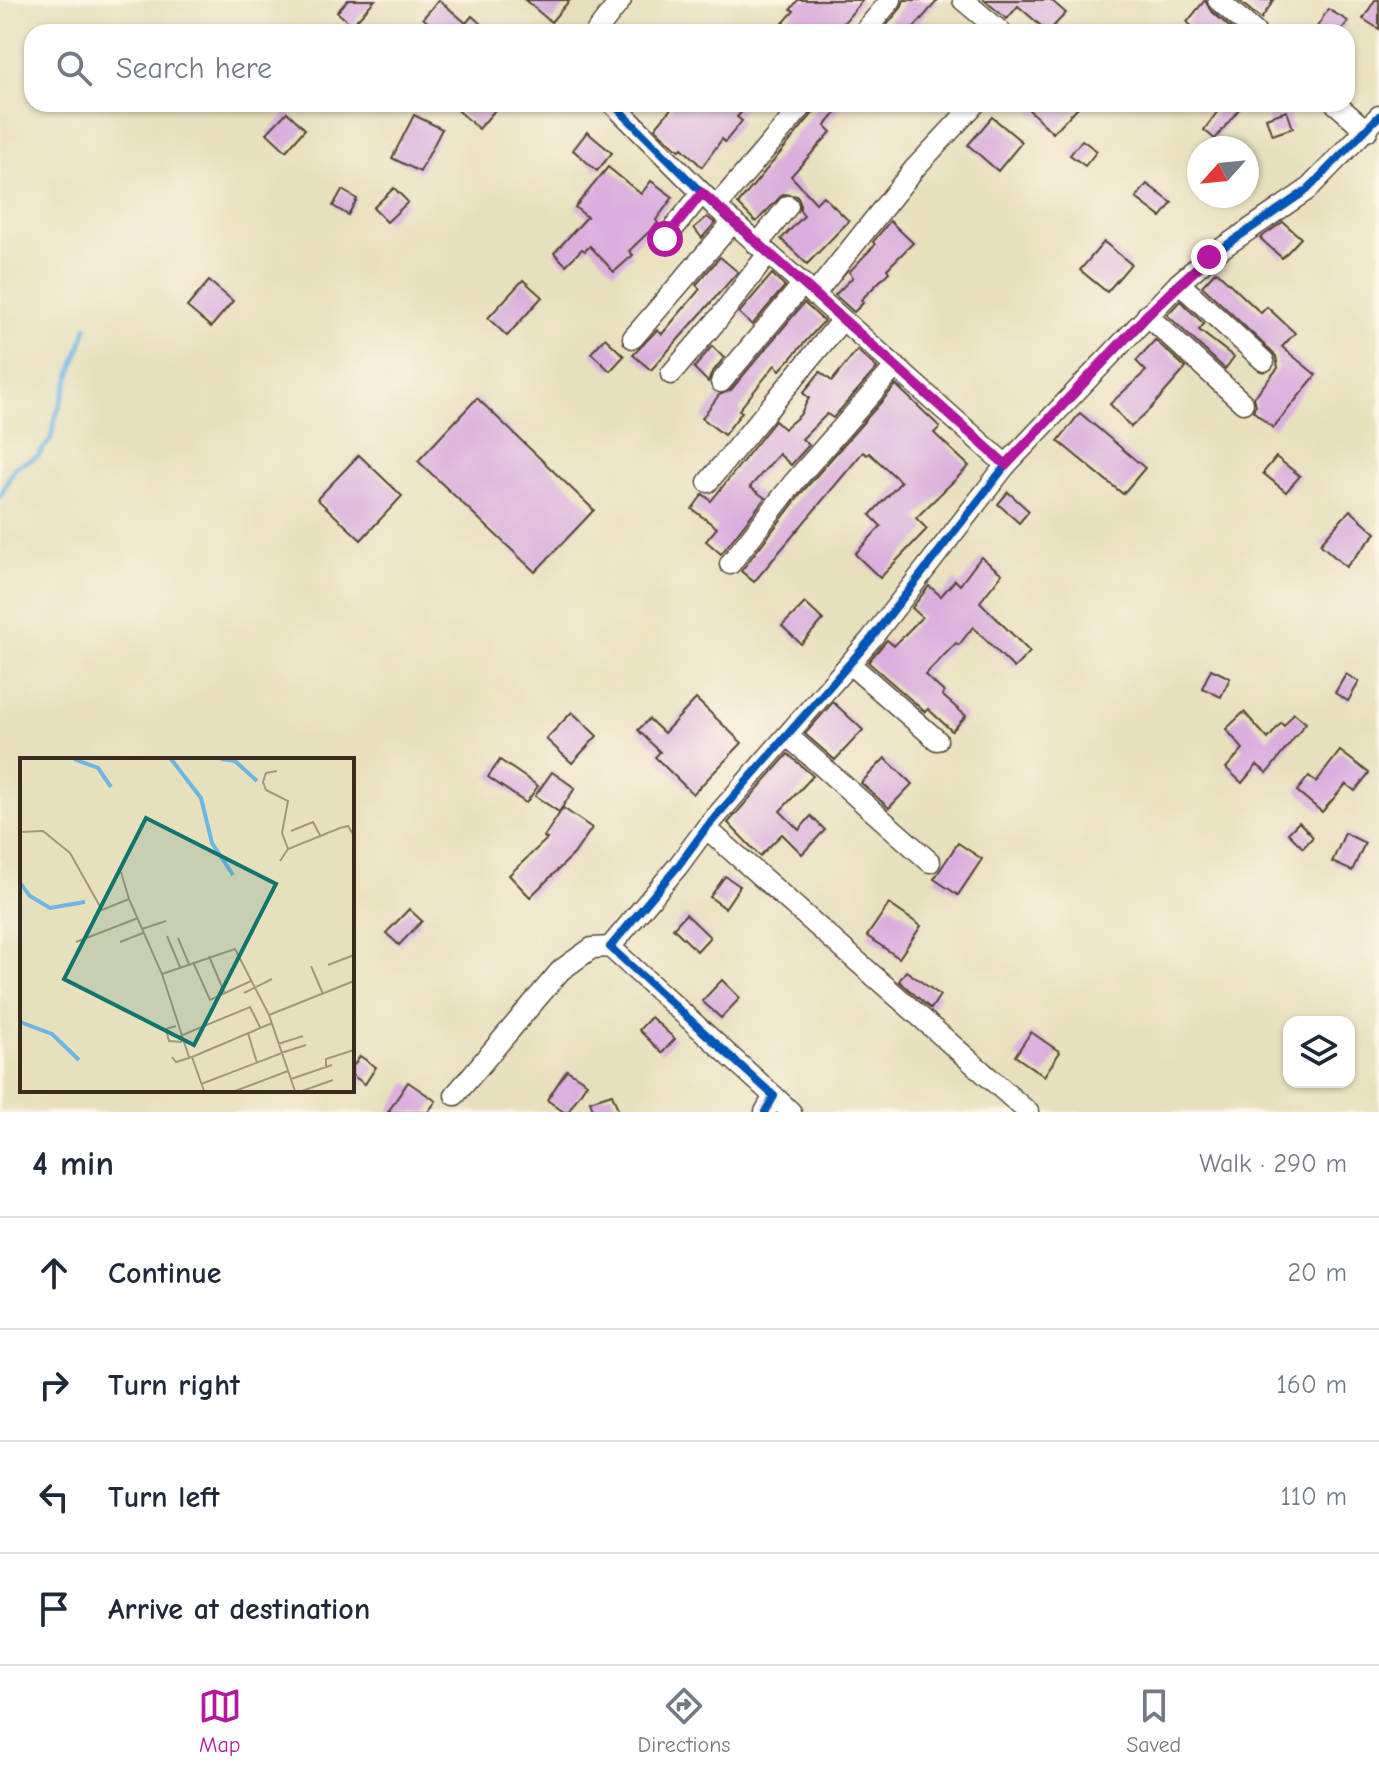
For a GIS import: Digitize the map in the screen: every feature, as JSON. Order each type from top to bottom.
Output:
[{"type":"street","points":[[602,24],[621,0]]},
{"type":"street","points":[[871,24],[891,0]]},
{"type":"street","points":[[963,0],[992,24]]},
{"type":"street","points":[[1218,0],[1246,24]]},
{"type":"street","points":[[621,112],[709,200],[1006,465]]},
{"type":"street","points":[[665,239],[709,200],[796,112]]},
{"type":"street","points":[[721,382],[968,112]]},
{"type":"street","points":[[455,1095],[561,970],[592,948],[610,947],[706,828],[850,664],[1006,465],[1147,315],[1209,257],[1307,190],[1373,124],[1351,112]]},
{"type":"street","points":[[671,374],[719,318],[788,206]]},
{"type":"street","points":[[633,338],[733,222]]},
{"type":"street","points":[[1179,283],[1264,361]]},
{"type":"street","points":[[1147,315],[1243,403]]},
{"type":"street","points":[[708,482],[842,320]]},
{"type":"street","points":[[730,564],[794,482],[895,367]]},
{"type":"street","points":[[850,664],[937,740]]},
{"type":"street","points":[[788,736],[930,862]]},
{"type":"street","points":[[706,828],[1028,1112]]},
{"type":"street","points":[[610,947],[769,1104],[791,1112]]},
{"type":"building","points":[[348,0],[375,0],[353,24],[337,12]]},
{"type":"building","points":[[439,0],[466,23],[472,16],[481,24],[429,24],[423,18]]},
{"type":"building","points":[[525,0],[570,0],[551,22]]},
{"type":"building","points":[[798,0],[863,0],[843,24],[782,24],[794,11],[791,9]]},
{"type":"building","points":[[904,0],[938,0],[917,24],[888,24]]},
{"type":"building","points":[[984,0],[1051,0],[1066,13],[1056,24],[1039,24],[1018,6],[1007,19]]},
{"type":"building","points":[[1205,0],[1210,10],[1226,24],[1189,24],[1187,22]]},
{"type":"building","points":[[1238,0],[1274,0],[1261,19]]},
{"type":"building","points":[[1375,0],[1379,0],[1379,29],[1363,19]]},
{"type":"building","points":[[1328,9],[1348,21],[1346,24],[1319,24]]},
{"type":"building","points":[[287,112],[305,129],[286,151],[267,133]]},
{"type":"building","points":[[460,112],[493,112],[479,129]]},
{"type":"building","points":[[668,112],[742,112],[737,117],[742,121],[725,142],[722,139],[702,167],[655,128]]},
{"type":"building","points":[[814,112],[837,112],[825,126],[831,132],[791,176],[816,203],[823,196],[849,221],[807,264],[781,239],[804,216],[797,196],[783,194],[756,222],[738,204]]},
{"type":"building","points":[[1031,112],[1073,112],[1053,133]]},
{"type":"building","points":[[1217,112],[1237,112],[1217,136],[1211,136],[1204,130]]},
{"type":"building","points":[[1287,112],[1293,128],[1272,135],[1266,118]]},
{"type":"building","points":[[414,115],[442,129],[420,172],[392,158]]},
{"type":"building","points":[[992,117],[1022,142],[998,171],[968,145]]},
{"type":"building","points":[[587,132],[612,153],[597,171],[573,150]]},
{"type":"building","points":[[1082,140],[1097,151],[1085,166],[1070,155]]},
{"type":"building","points":[[608,167],[641,194],[651,181],[673,197],[656,220],[658,223],[629,251],[633,255],[614,272],[590,246],[585,251],[582,249],[566,265],[554,253],[587,217],[575,207]]},
{"type":"building","points":[[1147,184],[1172,203],[1161,217],[1136,198]]},
{"type":"building","points":[[394,188],[408,202],[387,222],[373,208]]},
{"type":"building","points":[[342,190],[357,199],[348,215],[333,206]]},
{"type":"building","points":[[707,217],[715,223],[702,238],[694,228]]},
{"type":"building","points":[[890,221],[913,243],[887,269],[889,272],[861,300],[863,303],[854,312],[835,295],[853,277],[849,272],[875,245],[873,242]]},
{"type":"building","points":[[1283,222],[1301,238],[1282,258],[1260,238]]},
{"type":"building","points":[[1104,242],[1131,264],[1107,292],[1080,270]]},
{"type":"building","points":[[720,257],[738,272],[651,370],[633,355],[657,330],[662,334],[700,289],[696,285]]},
{"type":"building","points":[[1216,271],[1261,313],[1267,307],[1295,333],[1282,347],[1316,375],[1273,428],[1253,411],[1256,405],[1254,397],[1278,368],[1276,356],[1202,286]]},
{"type":"building","points":[[772,274],[785,286],[752,325],[739,313]]},
{"type":"building","points":[[523,280],[542,297],[507,336],[488,318]]},
{"type":"building","points":[[209,281],[233,301],[211,327],[187,307]]},
{"type":"building","points":[[1180,301],[1204,324],[1199,330],[1234,357],[1225,369],[1167,315]]},
{"type":"building","points":[[804,303],[824,321],[780,370],[775,365],[739,410],[742,412],[724,435],[702,418],[719,395],[731,390]]},
{"type":"building","points":[[605,338],[624,356],[610,371],[591,353]]},
{"type":"building","points":[[1155,340],[1186,368],[1131,427],[1110,404],[1146,371],[1136,361]]},
{"type":"building","points":[[712,346],[724,358],[708,382],[694,368]]},
{"type":"building","points":[[857,350],[877,368],[833,418],[827,414],[802,439],[809,445],[791,465],[779,454],[750,487],[765,498],[721,554],[706,541],[717,528],[692,509],[703,494],[711,501],[775,421],[784,429],[800,415],[809,398],[803,393],[820,372],[832,381]]},
{"type":"building","points":[[896,385],[940,427],[934,433],[969,466],[916,518],[927,529],[880,578],[855,554],[881,526],[870,515],[901,482],[869,453],[863,452],[754,582],[741,571],[804,490]]},
{"type":"building","points":[[477,398],[594,510],[535,572],[418,461]]},
{"type":"building","points":[[1080,413],[1145,468],[1123,494],[1058,441]]},
{"type":"building","points":[[359,455],[402,496],[361,540],[317,499]]},
{"type":"building","points":[[1276,457],[1300,476],[1286,492],[1263,473]]},
{"type":"building","points":[[1008,492],[1029,511],[1019,523],[998,504]]},
{"type":"building","points":[[1350,510],[1376,533],[1346,567],[1320,544]]},
{"type":"building","points":[[981,557],[1002,574],[980,602],[1030,652],[1014,668],[973,627],[959,645],[956,643],[925,675],[966,716],[952,731],[928,709],[925,712],[868,662],[887,640],[894,646],[922,617],[912,608],[929,586],[941,596],[955,580],[960,585]]},
{"type":"building","points":[[805,603],[823,620],[801,644],[782,626]]},
{"type":"building","points":[[1211,669],[1230,678],[1221,697],[1202,688]]},
{"type":"building","points":[[1346,674],[1359,682],[1348,701],[1335,693]]},
{"type":"building","points":[[696,699],[742,743],[693,794],[655,757],[660,752],[638,730],[649,719],[664,733]]},
{"type":"building","points":[[833,702],[863,730],[835,760],[805,734]]},
{"type":"building","points":[[572,712],[597,736],[572,763],[546,739]]},
{"type":"building","points":[[1244,712],[1268,739],[1294,713],[1306,723],[1267,773],[1257,765],[1242,783],[1226,768],[1243,749],[1226,729]]},
{"type":"building","points":[[1340,751],[1369,773],[1355,791],[1346,784],[1322,812],[1297,791],[1309,776],[1316,782]]},
{"type":"building","points":[[788,754],[813,776],[780,811],[799,830],[811,816],[825,830],[802,854],[782,834],[760,856],[728,823]]},
{"type":"building","points":[[885,758],[912,784],[889,808],[861,783]]},
{"type":"building","points":[[500,760],[538,786],[526,803],[488,777]]},
{"type":"building","points":[[552,772],[575,788],[559,812],[535,796]]},
{"type":"building","points":[[563,808],[592,828],[574,854],[530,897],[509,875],[547,839],[544,837]]},
{"type":"building","points":[[1299,822],[1313,837],[1303,848],[1288,833]]},
{"type":"building","points":[[1345,833],[1365,843],[1352,871],[1332,862]]},
{"type":"building","points":[[958,843],[982,859],[958,895],[934,879]]},
{"type":"building","points":[[725,876],[740,886],[725,908],[710,897]]},
{"type":"building","points":[[889,904],[921,926],[899,958],[867,936]]},
{"type":"building","points":[[409,909],[422,921],[399,945],[386,933]]},
{"type":"building","points":[[686,914],[710,937],[697,951],[673,928]]},
{"type":"building","points":[[906,971],[940,995],[931,1009],[899,981]]},
{"type":"building","points":[[722,980],[740,998],[721,1018],[702,1001]]},
{"type":"building","points":[[651,1017],[675,1039],[662,1053],[639,1030]]},
{"type":"building","points":[[1031,1032],[1060,1052],[1044,1076],[1015,1056]]},
{"type":"building","points":[[360,1056],[376,1067],[365,1084],[354,1076],[354,1065]]},
{"type":"building","points":[[567,1070],[587,1083],[568,1112],[564,1112],[547,1100]]},
{"type":"building","points":[[408,1082],[436,1101],[428,1112],[388,1112]]},
{"type":"building","points":[[612,1094],[619,1112],[594,1112],[590,1101]]},
{"type":"waterway","points":[[0,496],[15,467],[38,456],[51,439],[87,327]]},
{"type":"cycle path","points":[[621,112],[716,207],[1006,465]]},
{"type":"cycle path","points":[[765,1112],[774,1096],[610,947],[706,828],[871,639],[1006,465],[1179,283],[1209,257],[1307,190],[1379,116]]},
{"type":"route","points":[[665,239],[702,193],[1006,465],[1147,315],[1209,257]]}]
